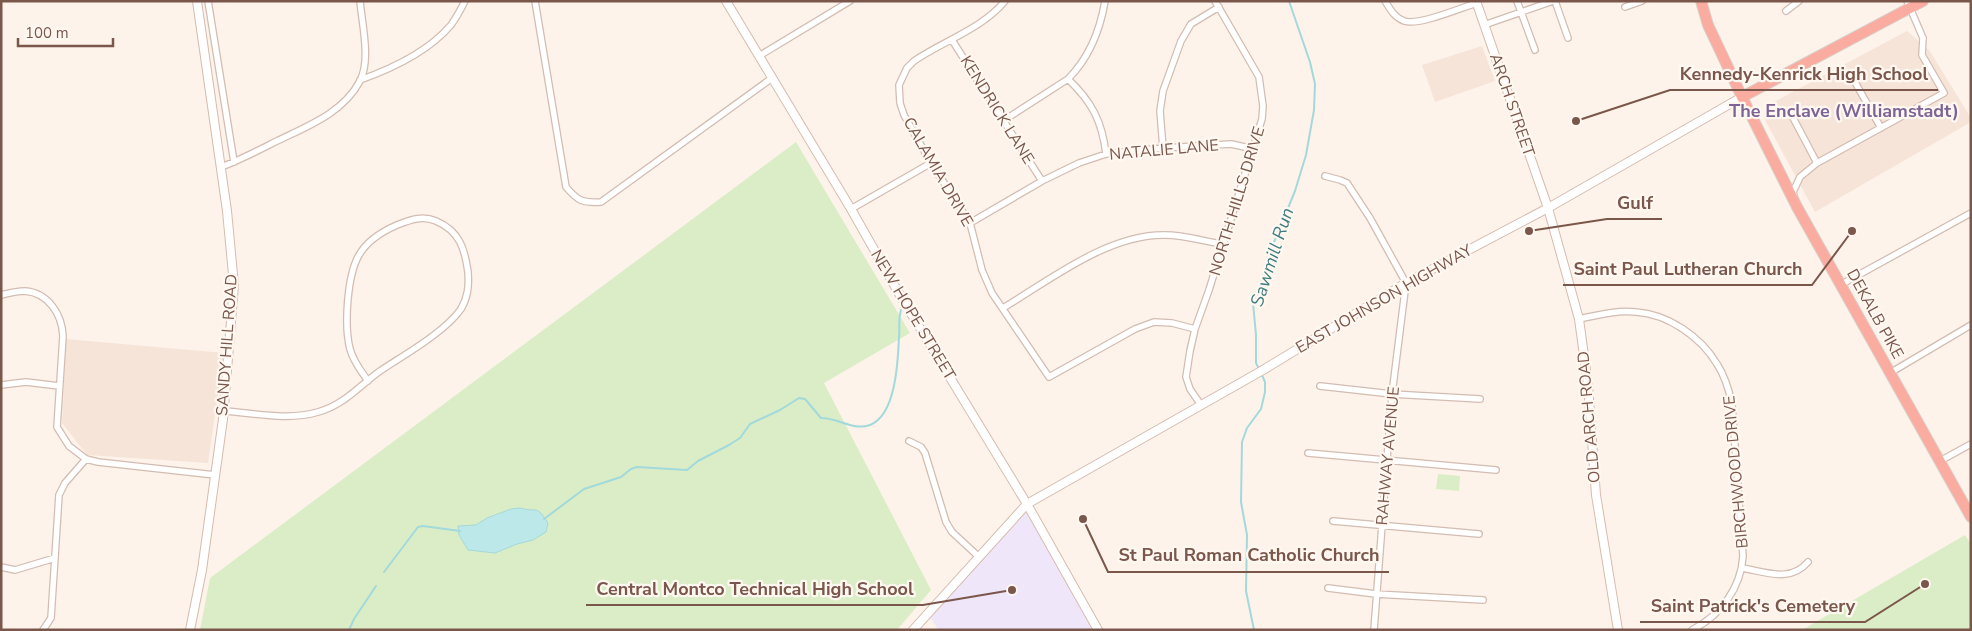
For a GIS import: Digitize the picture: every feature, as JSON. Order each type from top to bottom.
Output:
[{"type":"highway","name":"DEKALB PIKE","points":[[1700,1],[1708,25],[1742,98],[1797,207],[1842,284],[1971,517]]},
{"type":"highway","points":[[1742,98],[1908,5],[1924,1]]},
{"type":"street","name":"SANDY HILL ROAD","points":[[190,630],[202,570],[224,410],[234,286],[232,249],[197,1]]},
{"type":"street","points":[[208,1],[234,162]]},
{"type":"street","points":[[360,1],[365,52],[360,80]]},
{"type":"street","points":[[221,167],[321,120],[339,107],[360,80],[413,55],[433,42],[450,25],[466,1]]},
{"type":"street","points":[[535,1],[566,187],[576,199],[588,203],[601,202],[772,78]]},
{"type":"street","name":"NEW HOPE STREET","points":[[726,1],[851,209],[901,297],[1027,504],[1098,630]]},
{"type":"street","name":"CALAMIA DRIVE","points":[[1005,1],[994,12],[952,40],[914,61],[907,68],[899,85],[900,103],[904,114],[931,163],[970,223],[985,279],[1049,377],[1135,329],[1154,322],[1172,323],[1195,329]]},
{"type":"street","points":[[1003,121],[1068,79],[1081,65],[1095,40],[1102,19],[1105,1]]},
{"type":"street","name":"NORTH HILLS DRIVE","points":[[1201,405],[1190,389],[1186,376],[1187,364],[1195,329],[1254,149],[1262,119],[1263,106],[1259,77],[1215,1]]},
{"type":"street","points":[[1385,1],[1392,14],[1402,20],[1413,22],[1476,2]]},
{"type":"street","points":[[1517,1],[1534,50]]},
{"type":"street","points":[[1484,25],[1554,1],[1568,38]]},
{"type":"street","points":[[1625,7],[1642,1]]},
{"type":"street","points":[[1786,11],[1799,1]]},
{"type":"street","points":[[759,56],[847,2]]},
{"type":"street","name":"ARCH STREET","points":[[1476,2],[1548,208]]},
{"type":"street","points":[[1797,207],[1793,192],[1796,184],[1806,171],[1816,163],[1944,93],[1922,55],[1923,38],[1908,5]]},
{"type":"street","points":[[1163,148],[1160,111],[1162,91],[1181,41],[1191,24],[1219,7]]},
{"type":"street","name":"KENDRICK LANE","points":[[952,40],[1042,181]]},
{"type":"street","points":[[1852,77],[1881,128]]},
{"type":"street","points":[[1068,79],[1090,103],[1099,119],[1104,133],[1106,154]]},
{"type":"street","name":"EAST JOHNSON HIGHWAY","points":[[913,630],[1027,504],[1263,370],[1406,283],[1548,208],[1742,98]]},
{"type":"street","points":[[1790,112],[1816,163]]},
{"type":"street","name":"NATALIE LANE","points":[[970,223],[1042,181],[1079,163],[1106,154],[1232,144],[1254,149]]},
{"type":"street","points":[[851,209],[931,163]]},
{"type":"street","points":[[1324,176],[1347,183],[1370,218],[1406,283]]},
{"type":"street","name":"OLD ARCH ROAD","points":[[1548,208],[1579,319],[1588,385],[1596,495],[1618,630]]},
{"type":"street","points":[[1842,284],[1971,213]]},
{"type":"street","points":[[224,410],[294,417],[328,409],[339,404],[368,381],[379,372],[437,332],[460,309],[467,297],[469,284],[466,257],[462,244],[453,232],[439,222],[422,218],[393,227],[370,241],[358,256],[349,291],[347,334],[354,360],[368,381]]},
{"type":"street","points":[[1003,308],[1094,253],[1118,243],[1165,235],[1222,244]]},
{"type":"street","name":"RAHWAY AVENUE","points":[[1374,630],[1392,394],[1406,283]]},
{"type":"street","points":[[1,294],[27,291],[45,298],[57,311],[63,326],[57,427],[69,446],[86,459],[98,462],[215,475]]},
{"type":"street","name":"BIRCHWOOD DRIVE","points":[[1579,319],[1624,311],[1664,318],[1709,352],[1718,365],[1729,390],[1732,404],[1743,556],[1742,568],[1735,588],[1722,606],[1712,617],[1692,630]]},
{"type":"street","points":[[1890,373],[1971,326]]},
{"type":"street","points":[[1,385],[26,382],[59,386]]},
{"type":"street","points":[[1320,386],[1392,394],[1480,399]]},
{"type":"street","points":[[909,441],[921,447],[925,453],[946,522],[952,532],[978,556]]},
{"type":"street","points":[[1940,462],[1971,444]]},
{"type":"street","points":[[1308,453],[1496,470]]},
{"type":"street","points":[[43,630],[51,618],[59,496],[65,483],[86,459]]},
{"type":"street","points":[[1333,521],[1382,527],[1479,534]]},
{"type":"street","points":[[1,567],[15,570],[55,558]]},
{"type":"street","points":[[1742,568],[1787,575],[1802,570],[1808,562]]},
{"type":"street","points":[[1328,588],[1376,594],[1483,600]]},
{"type":"shaded area","points":[[1907,31],[1929,50],[1971,118],[1971,122],[1815,212],[1765,120],[1772,103]]},
{"type":"shaded area","points":[[1482,46],[1495,81],[1435,102],[1422,65]]},
{"type":"shaded area","points":[[66,339],[224,353],[208,463],[87,455],[62,423]]},
{"type":"shaded area","points":[[1027,504],[1098,630],[939,630],[927,614]]},
{"type":"green space","points":[[796,142],[910,333],[824,383],[931,590],[897,630],[200,630],[210,578]]},
{"type":"green space","points":[[1438,474],[1460,476],[1459,491],[1436,489]]},
{"type":"green space","points":[[1965,535],[1971,544],[1971,630],[1802,630]]},
{"type":"water","points":[[520,508],[539,511],[548,523],[546,532],[533,540],[495,553],[468,550],[459,535],[458,526],[476,525],[487,518],[511,509]]},
{"type":"waterway","name":"Sawmill Run","points":[[1259,369],[1256,363],[1253,303],[1259,290],[1270,252],[1295,191],[1306,155],[1314,110],[1315,84],[1310,62],[1289,1]]},
{"type":"waterway","points":[[544,519],[584,489],[621,477],[631,469],[637,467],[687,470],[698,461],[740,438],[750,424],[780,410],[799,398],[805,399],[821,418],[858,426],[870,425],[879,419],[885,410],[894,386],[898,359],[901,310]]},
{"type":"waterway","name":"Sawmill Run","points":[[1254,630],[1246,591],[1247,535],[1241,502],[1242,442],[1247,428],[1261,409],[1265,392],[1265,382],[1261,373]]},
{"type":"waterway","points":[[384,572],[418,527],[460,531]]},
{"type":"waterway","points":[[349,630],[376,586]]},
{"type":"place","name":"Kennedy-Kenrick High School","points":[[1576,121]]},
{"type":"place","name":"Gulf","points":[[1529,231]]},
{"type":"place","name":"Saint Paul Lutheran Church","points":[[1852,231]]},
{"type":"place","name":"St Paul Roman Catholic Church","points":[[1083,519]]},
{"type":"place","name":"Saint Patrick's Cemetery","points":[[1925,584]]},
{"type":"place","name":"Central Montco Technical High School","points":[[1012,590]]},
{"type":"district","name":"The Enclave (Williamstadt)","points":[[1844,111]]}]
